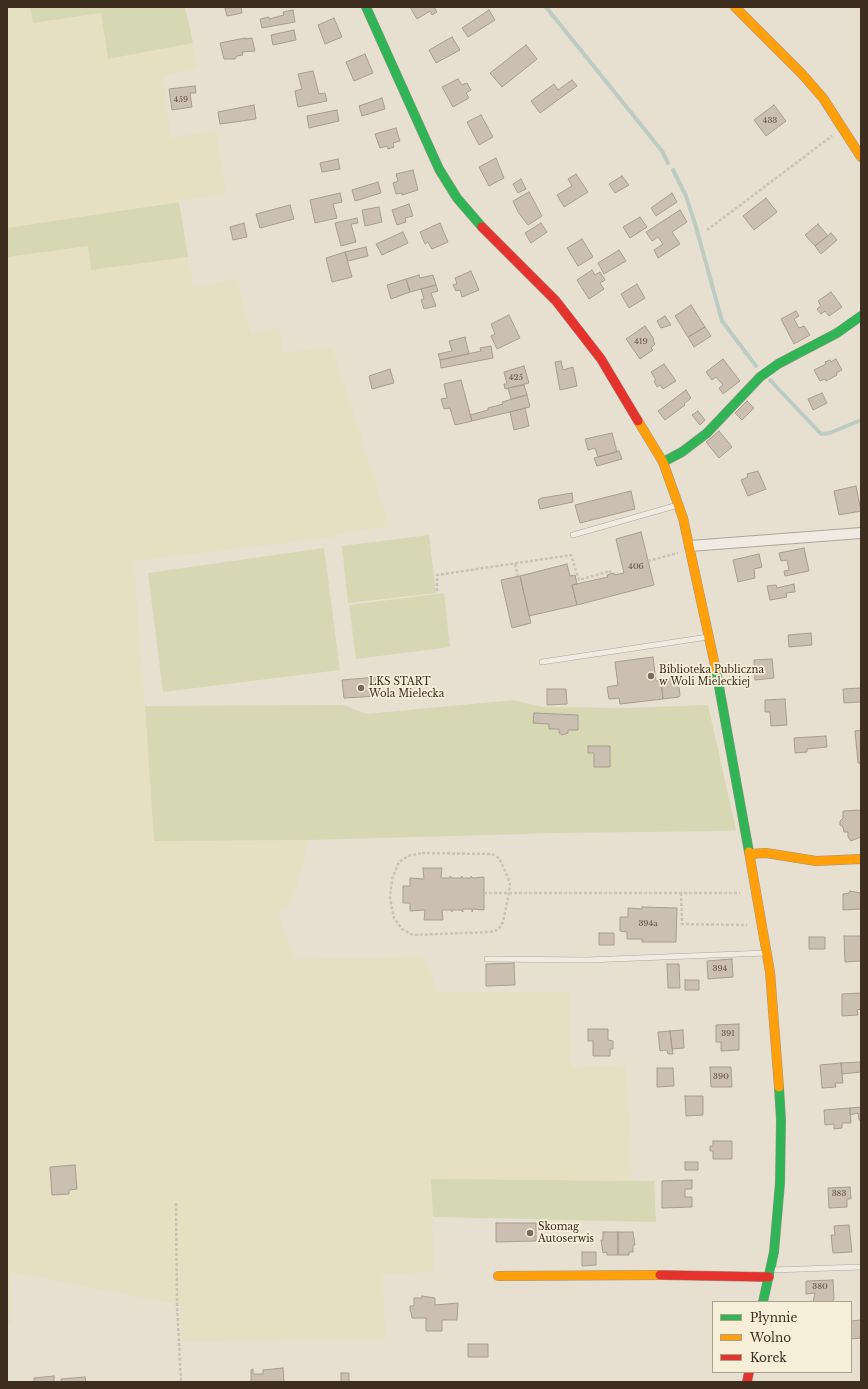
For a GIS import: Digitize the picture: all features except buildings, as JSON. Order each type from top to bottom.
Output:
[{"type":"street","points":[[366,7],[424,140],[439,169],[457,198],[484,229],[556,301],[578,328],[600,359],[663,462],[679,505],[690,546],[709,637],[750,854],[755,893],[767,953],[775,1022],[781,1120],[778,1220],[770,1274],[763,1301]]},
{"type":"street","points":[[735,7],[802,74],[823,98],[861,157]]},
{"type":"street","points":[[663,462],[682,452],[707,433],[760,378],[778,364],[837,333],[861,316]]},
{"type":"street","points":[[690,546],[861,533]]},
{"type":"street","points":[[750,854],[766,853],[816,861],[861,859]]},
{"type":"street","points":[[498,1276],[770,1274]]},
{"type":"lane","points":[[574,535],[679,505]]},
{"type":"lane","points":[[542,662],[709,637]]},
{"type":"lane","points":[[487,959],[587,960],[767,953]]},
{"type":"lane","points":[[770,1274],[861,1267]]},
{"type":"path","points":[[707,230],[843,128]]},
{"type":"path","points":[[648,560],[678,553]]},
{"type":"path","points":[[437,591],[437,575],[571,555],[579,580],[610,571],[610,574]]},
{"type":"path","points":[[515,564],[518,576]]},
{"type":"path","points":[[422,853],[492,854],[499,858],[510,882],[509,893],[503,922],[498,930],[490,932],[413,935],[402,929],[394,918],[390,898],[392,879],[399,862],[408,856],[422,853]]},
{"type":"path","points":[[484,893],[740,893]]},
{"type":"path","points":[[681,893],[682,924],[747,925]]},
{"type":"path","points":[[176,1203],[177,1304],[181,1382]]},
{"type":"shaded area","points":[[7,7],[30,7],[33,23],[101,13],[109,59],[193,43],[197,69],[163,76],[171,138],[216,130],[226,194],[7,228]]},
{"type":"shaded area","points":[[88,246],[91,270],[188,257],[193,287],[237,279],[251,333],[279,327],[284,353],[332,347],[390,526],[336,534],[335,537],[134,561],[154,841],[309,840],[294,895],[290,903],[278,915],[296,959],[425,957],[437,992],[569,992],[571,1067],[626,1065],[632,1180],[431,1179],[434,1272],[382,1275],[386,1339],[182,1342],[180,1305],[11,1272],[12,1322],[7,1323],[7,257]]},
{"type":"green space","points":[[30,7],[185,7],[193,43],[108,59],[101,13],[33,23]]},
{"type":"green space","points":[[179,202],[188,257],[91,270],[88,246],[7,257],[7,228]]},
{"type":"green space","points":[[429,535],[436,593],[348,603],[342,546]]},
{"type":"green space","points":[[324,548],[340,670],[163,692],[148,573]]},
{"type":"green space","points":[[444,593],[450,647],[356,659],[349,605]]},
{"type":"green space","points":[[514,700],[542,707],[627,708],[708,705],[736,830],[309,840],[154,841],[145,706],[344,705],[366,714]]},
{"type":"green space","points":[[431,1179],[654,1181],[656,1222],[433,1217]]},
{"type":"waterway","points":[[546,7],[662,151],[668,163]]},
{"type":"waterway","points":[[673,170],[686,196],[722,321],[756,366]]},
{"type":"waterway","points":[[770,380],[821,434],[830,433],[861,420]]},
{"type":"traffic: fast","points":[[366,7],[439,169],[457,198],[482,227]]},
{"type":"traffic: fast","points":[[663,462],[682,452],[707,433],[760,377],[778,364],[837,333],[861,316]]},
{"type":"traffic: fast","points":[[716,670],[749,852]]},
{"type":"traffic: fast","points":[[763,1301],[774,1252],[780,1183],[781,1120],[779,1087]]},
{"type":"traffic: slow","points":[[735,7],[802,74],[823,98],[861,157]]},
{"type":"traffic: slow","points":[[638,421],[663,462],[683,518],[716,670]]},
{"type":"traffic: slow","points":[[749,852],[770,972],[779,1087]]},
{"type":"traffic: slow","points":[[750,854],[766,853],[816,861],[861,859]]},
{"type":"traffic: slow","points":[[498,1276],[660,1275]]},
{"type":"traffic: jam","points":[[482,227],[556,301],[601,359],[638,421]]},
{"type":"traffic: jam","points":[[660,1275],[769,1277]]},
{"type":"traffic: jam","points":[[747,1382],[749,1373]]},
{"type":"place","name":"Biblioteka Publiczna w Woli Mieleckiej","points":[[651,676]]},
{"type":"place","name":"LKS START Wola Mielecka","points":[[361,688]]},
{"type":"place","name":"Skomag Autoserwis","points":[[530,1233]]}]
